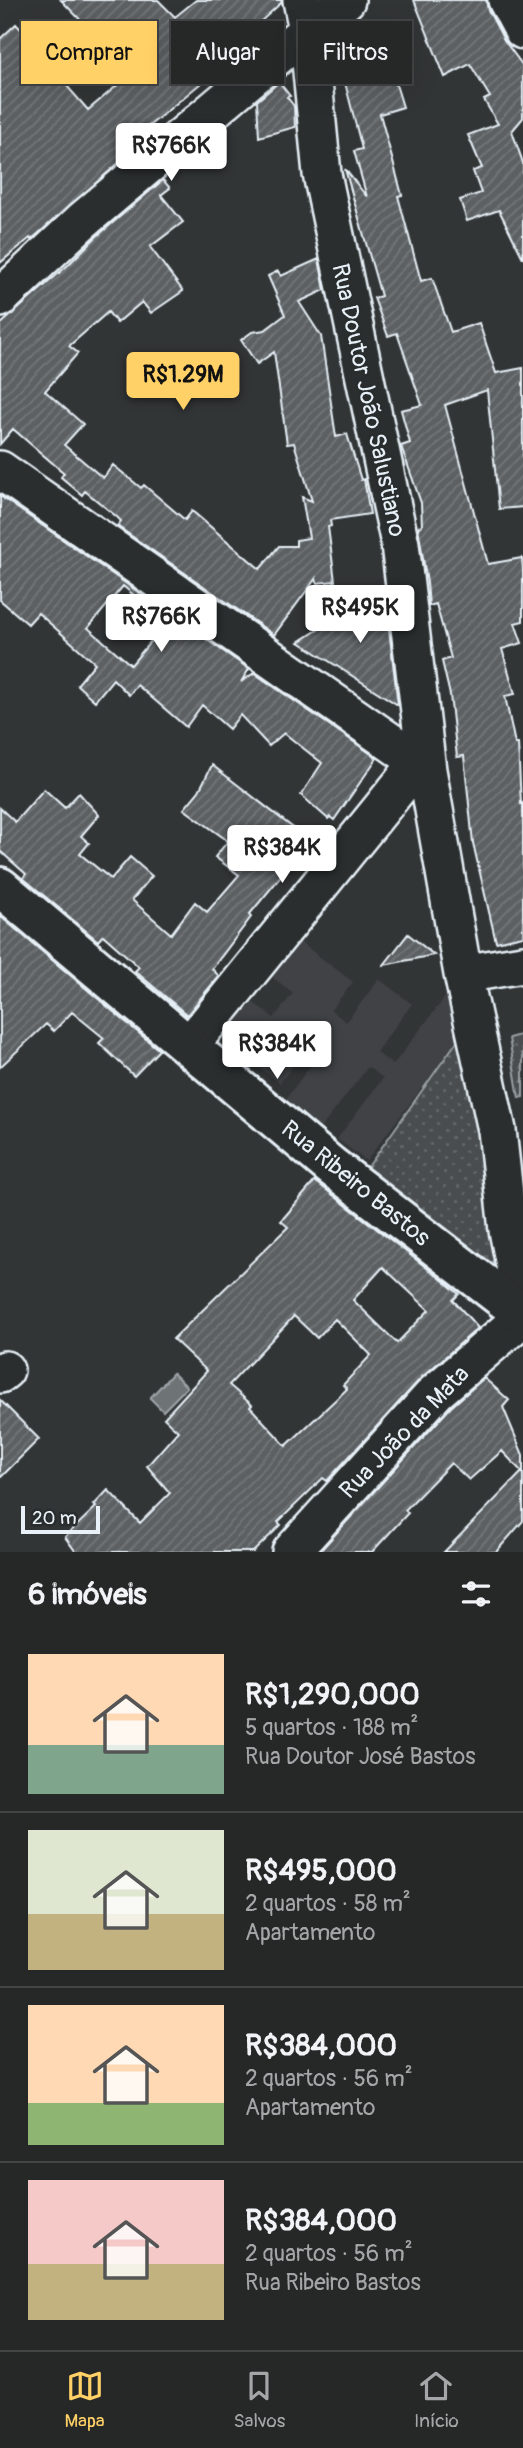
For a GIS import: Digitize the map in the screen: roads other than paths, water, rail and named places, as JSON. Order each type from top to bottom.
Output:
[{"type":"main road","name":"Rua Ribeiro Bastos","points":[[0,887],[331,1166],[523,1315]]},
{"type":"street","points":[[0,298],[305,15],[346,0]]},
{"type":"street","points":[[506,0],[523,30]]},
{"type":"street","name":"Rua Doutor João Salustiano","points":[[305,15],[322,174],[400,544],[423,766],[496,1130],[508,1230],[523,1305]]},
{"type":"street","points":[[0,470],[423,766],[190,1045]]},
{"type":"street","points":[[463,974],[523,964]]},
{"type":"street","name":"Rua João da Mata","points":[[290,1552],[436,1392],[523,1315]]}]
